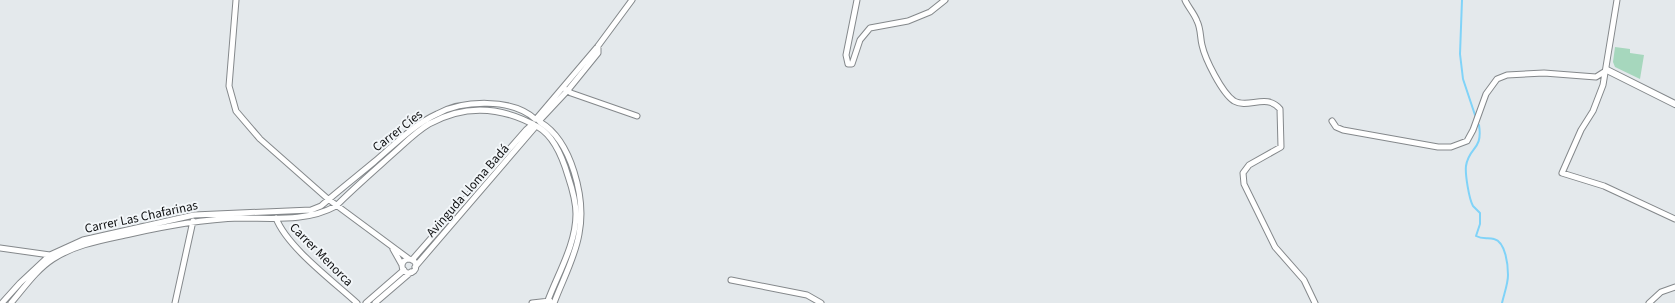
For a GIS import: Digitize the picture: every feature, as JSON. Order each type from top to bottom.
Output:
[{"type":"street","points":[[236,0],[229,86],[236,111],[260,139],[328,200],[411,260],[415,267]]},
{"type":"street","name":"Avinguda Lloma Badá","points":[[403,268],[404,261],[411,260],[526,130],[536,123],[562,87],[597,47],[632,0]]},
{"type":"street","points":[[857,0],[846,55],[848,64],[852,64],[860,40],[870,28],[908,22],[930,12],[945,0]]},
{"type":"street","points":[[1184,0],[1197,21],[1204,54],[1229,96],[1234,101],[1244,104],[1261,100],[1274,104],[1280,108],[1281,147],[1249,164],[1243,172],[1244,184],[1275,247],[1304,280],[1315,303]]},
{"type":"street","points":[[1617,0],[1606,70],[1593,111],[1581,130],[1562,173],[1604,186],[1675,219]]},
{"type":"street","name":"Avinguda Lloma Badá","points":[[411,272],[536,123],[568,90],[598,53],[597,47]]},
{"type":"street","points":[[1606,70],[1675,104]]},
{"type":"street","points":[[1332,121],[1336,127],[1343,130],[1438,147],[1451,147],[1467,140],[1473,130],[1486,94],[1497,79],[1507,76],[1544,73],[1596,77],[1606,70]]},
{"type":"street","points":[[562,87],[637,116]]},
{"type":"street","name":"Carrer Cíes","points":[[328,200],[413,129],[438,112],[460,107],[493,103],[505,105],[528,114],[555,146],[563,162],[572,189],[576,214],[570,245],[548,302]]},
{"type":"street","name":"Carrer Cíes","points":[[336,206],[411,137],[429,124],[446,117],[480,110],[500,111],[547,126],[565,149],[578,187],[581,204],[579,236],[554,302]]},
{"type":"street","name":"Carrer Las Chafarinas","points":[[2,303],[20,283],[51,257],[83,240],[194,214],[311,210],[321,206],[328,200]]},
{"type":"street","name":"Carrer Las Chafarinas","points":[[11,303],[51,257],[86,244],[193,221],[310,217],[324,213],[336,206]]},
{"type":"street","name":"Carrer Menorca","points":[[276,218],[279,227],[298,249],[357,303]]},
{"type":"street","points":[[175,303],[193,221]]},
{"type":"street","points":[[0,248],[51,257]]},
{"type":"street","points":[[375,303],[411,272],[403,268],[393,248]]},
{"type":"street","points":[[366,303],[403,268]]},
{"type":"street","points":[[731,280],[807,295],[821,303]]},
{"type":"street","points":[[1649,303],[1661,292],[1675,287]]},
{"type":"street","points":[[532,303],[554,302]]},
{"type":"green space","points":[[1615,47],[1630,49],[1630,53],[1644,55],[1640,79],[1615,67],[1613,62]]},
{"type":"waterway","points":[[1462,0],[1460,54],[1463,79],[1475,115]]},
{"type":"waterway","points":[[1479,125],[1479,140],[1470,155],[1466,166],[1467,180],[1473,206],[1480,213],[1480,224],[1476,236],[1481,238],[1492,238],[1498,241],[1504,249],[1506,255],[1508,278],[1502,303]]}]
